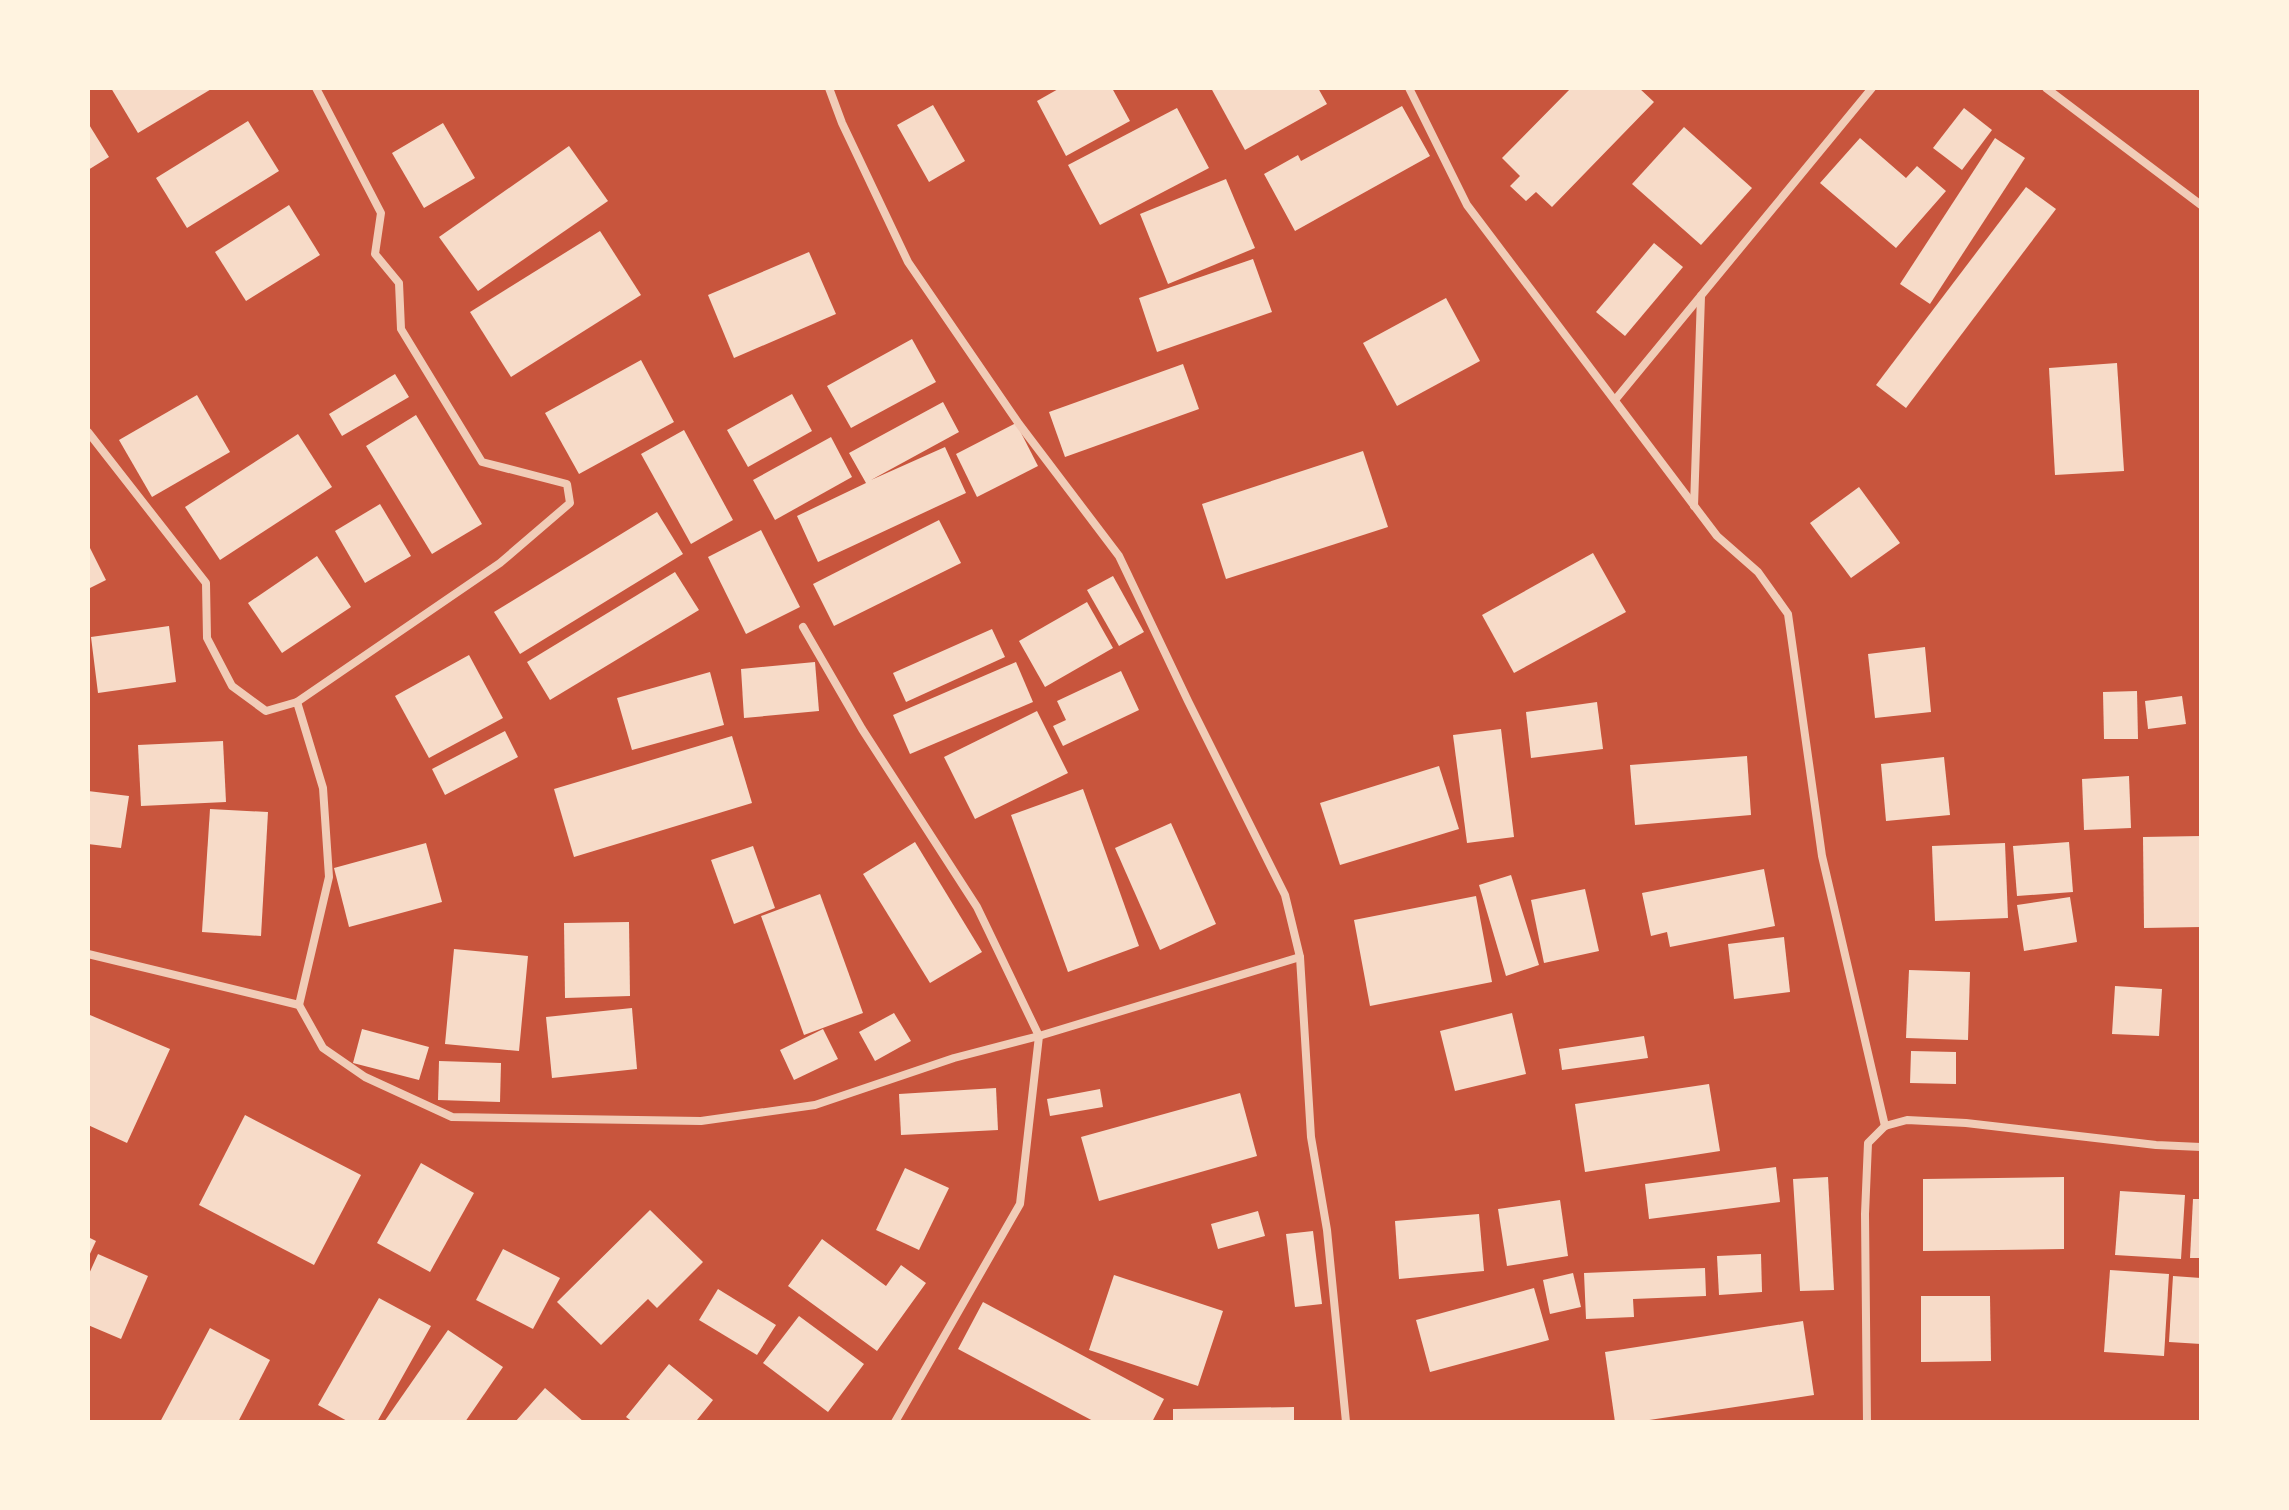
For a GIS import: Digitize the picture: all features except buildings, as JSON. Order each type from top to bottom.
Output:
[{"type":"street","points":[[88,432],[206,583],[207,638],[232,686],[266,711],[297,702],[500,563],[570,503],[567,484],[482,462],[474,449],[401,329],[399,283],[375,254],[381,213],[316,88]]},
{"type":"street","points":[[829,88],[842,123],[908,262],[1019,424],[1119,556],[1285,895],[1300,957],[1311,1137],[1327,1230],[1346,1422]]},
{"type":"street","points":[[1409,88],[1467,205],[1717,536],[1758,572],[1788,614],[1822,856],[1885,1126]]},
{"type":"street","points":[[1615,400],[1872,88]]},
{"type":"street","points":[[2046,88],[2201,205]]},
{"type":"street","points":[[1694,506],[1701,295]]},
{"type":"street","points":[[803,627],[862,729],[977,907],[1039,1036],[1020,1204],[895,1422]]},
{"type":"street","points":[[297,702],[323,788],[329,877],[299,1005],[323,1048],[365,1077],[452,1117],[701,1121],[815,1105],[954,1058],[1039,1036],[1300,957]]},
{"type":"street","points":[[88,954],[299,1005]]},
{"type":"street","points":[[1867,1422],[1865,1214],[1868,1143],[1885,1126],[1907,1120],[1966,1123],[2156,1145],[2201,1147]]}]
